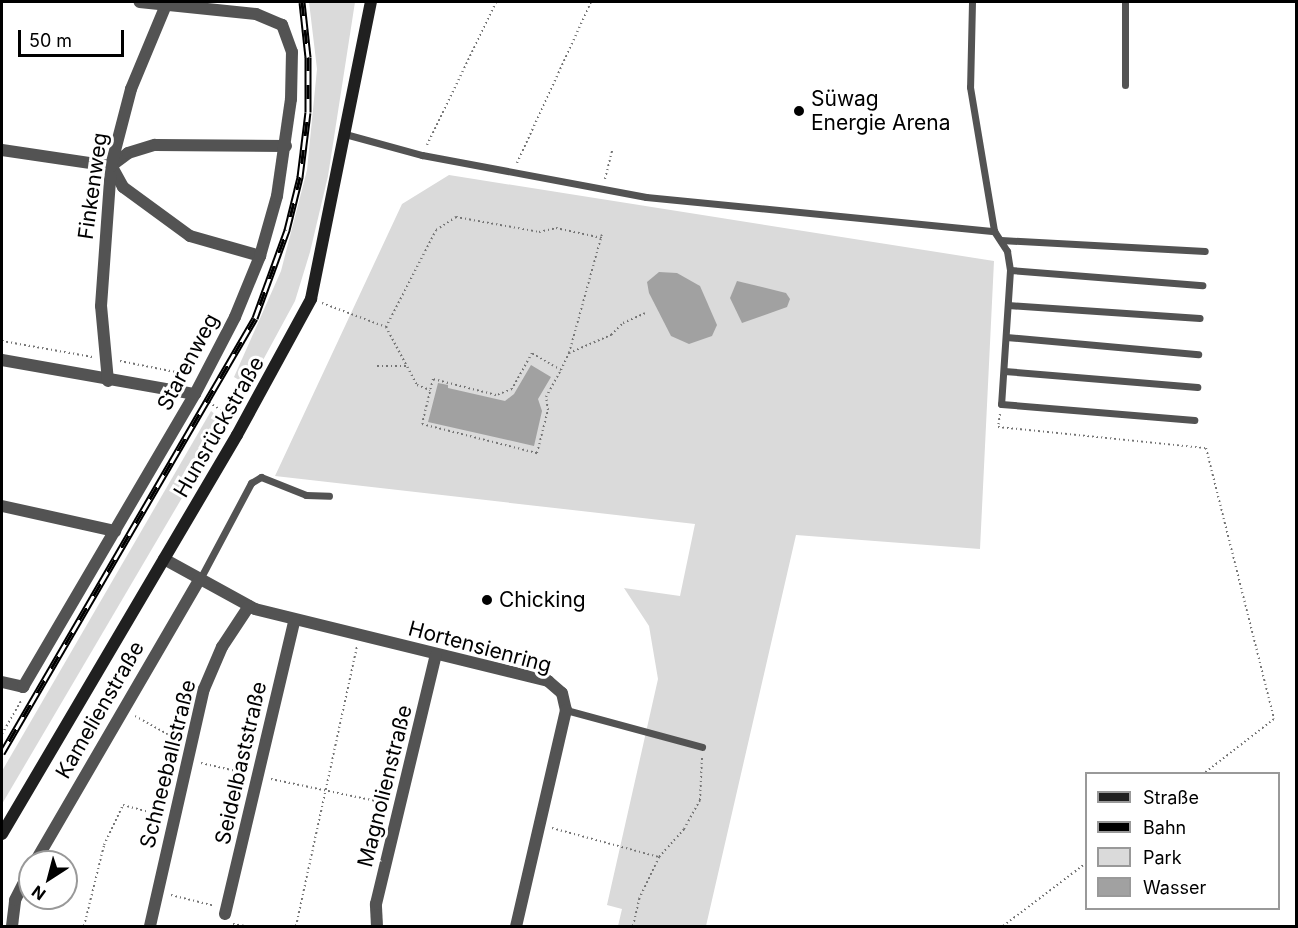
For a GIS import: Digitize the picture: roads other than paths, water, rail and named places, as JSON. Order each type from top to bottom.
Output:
[{"type":"main road","name":"Hunsrückstraße","points":[[2,834],[257,400],[312,299],[371,2]]},
{"type":"street","points":[[140,2],[166,5]]},
{"type":"street","name":"Starenweg","points":[[2,682],[23,687],[195,394],[235,317],[260,255],[277,196],[286,146],[292,52],[282,25],[256,14],[166,5]]},
{"type":"street","name":"Finkenweg","points":[[108,381],[101,306],[111,166],[131,89],[166,5]]},
{"type":"street","points":[[2,150],[111,166],[128,153],[155,145],[286,146]]},
{"type":"street","points":[[111,166],[123,187],[190,236],[260,255]]},
{"type":"street","points":[[2,360],[108,381],[195,394]]},
{"type":"street","points":[[2,506],[115,531]]},
{"type":"street","name":"Hortensienring","points":[[164,559],[249,606],[294,621],[548,681],[562,693],[566,710]]},
{"type":"street","name":"Kamelienstraße","points":[[41,850],[200,579]]},
{"type":"street","name":"Schneeballstraße","points":[[150,927],[212,669],[249,606]]},
{"type":"street","name":"Seidelbaststraße","points":[[226,911],[294,621]]},
{"type":"street","name":"Magnolienstraße","points":[[377,927],[376,904],[436,655]]},
{"type":"street","points":[[516,927],[566,710]]},
{"type":"street","points":[[12,927],[15,900],[18,894]]},
{"type":"lane","points":[[972,2],[970,87],[994,231],[1001,240],[1010,270],[1001,404],[1194,420]]},
{"type":"lane","points":[[1125,2],[1125,85]]},
{"type":"lane","points":[[345,134],[422,155],[646,197],[994,231]]},
{"type":"lane","points":[[1001,240],[1205,251]]},
{"type":"lane","points":[[1010,270],[1202,285]]},
{"type":"lane","points":[[1008,305],[1200,318]]},
{"type":"lane","points":[[1006,337],[1198,354]]},
{"type":"lane","points":[[1004,371],[1197,387]]},
{"type":"lane","points":[[200,579],[241,496],[256,480],[261,477],[306,495],[329,496]]},
{"type":"lane","points":[[566,710],[702,747]]},
{"type":"water","points":[[659,272],[677,273],[700,286],[717,325],[712,336],[689,344],[671,336],[649,293],[647,282]]},
{"type":"water","points":[[737,281],[786,293],[790,299],[787,307],[742,323],[730,298]]},
{"type":"water","points":[[531,365],[551,377],[538,399],[542,411],[534,446],[428,422],[438,383],[448,385],[448,388],[505,401],[514,394]]},
{"type":"railway","points":[[2,753],[255,318],[287,230],[300,177],[308,112],[308,57],[302,2]]},
{"type":"place","name":"Süwag Energie Arena","points":[[799,111]]},
{"type":"place","name":"Chicking","points":[[487,600]]}]
